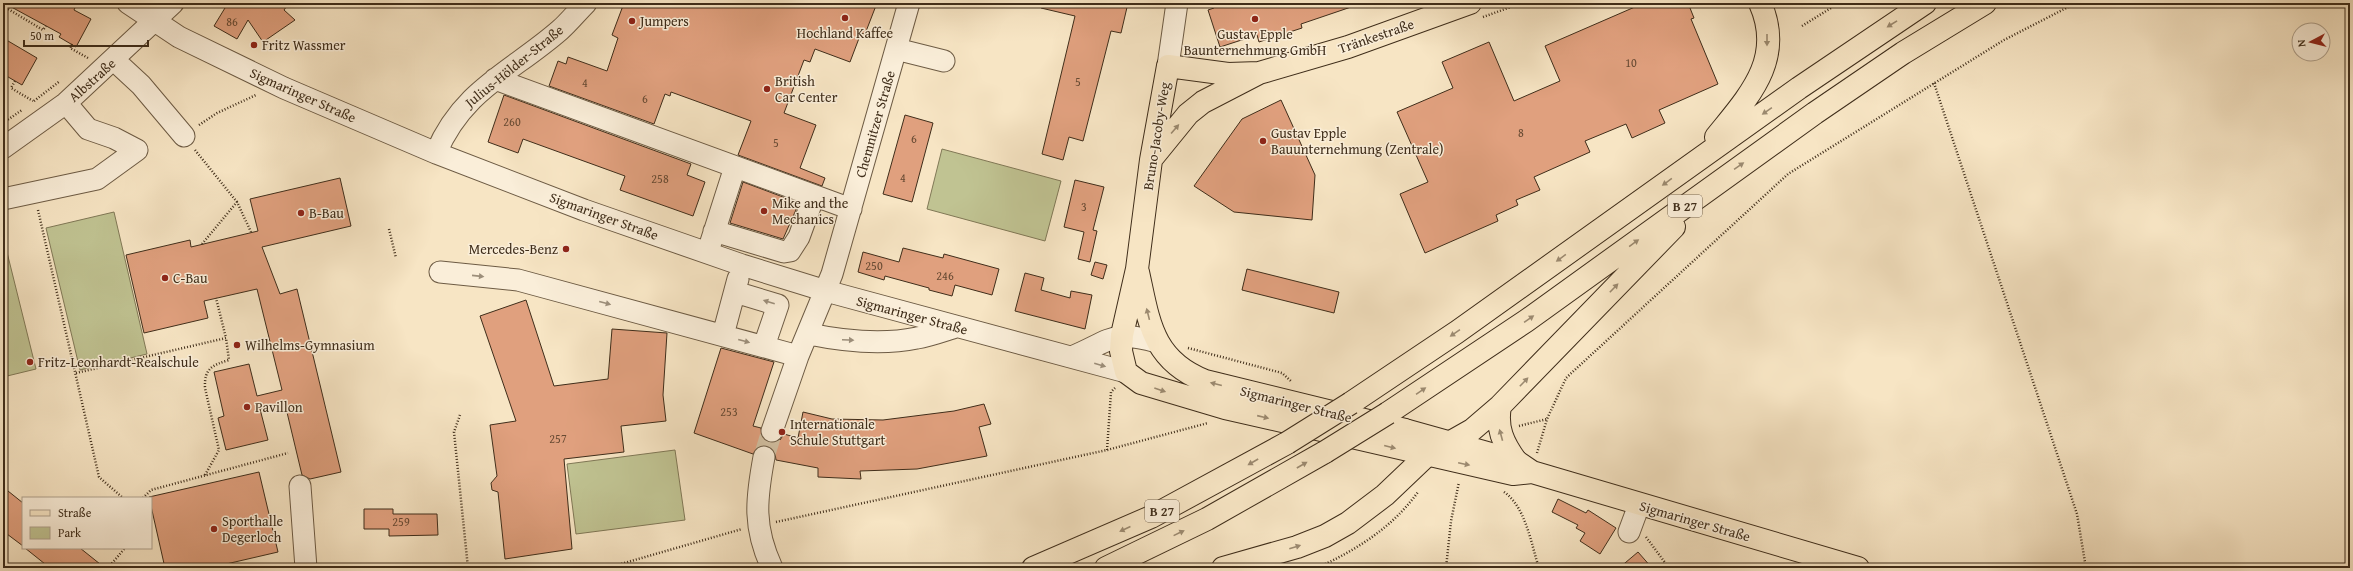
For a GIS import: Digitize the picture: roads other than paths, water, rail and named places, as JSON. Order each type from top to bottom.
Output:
[{"type":"main road","points":[[1698,159],[1749,98],[1761,77],[1766,58],[1767,35],[1760,3]]},
{"type":"main road","name":"B 27","points":[[1033,568],[1151,517],[1287,443],[1351,403],[1457,332],[1874,35],[1925,3]]},
{"type":"main road","name":"B 27","points":[[1106,568],[1207,519],[1324,452],[1388,413],[1526,321],[1815,112],[1903,53],[1985,3]]},
{"type":"main road","name":"Tränkestraße","points":[[1151,160],[1188,114],[1203,102],[1259,73],[1474,11]]},
{"type":"main road","name":"Tränkestraße","points":[[1168,66],[1228,74],[1259,73]]},
{"type":"main road","name":"Bruno-Jacoby-Weg","points":[[1126,372],[1121,352],[1122,335],[1137,269],[1151,160],[1168,66]]},
{"type":"main road","points":[[1223,568],[1296,547],[1325,536],[1348,523],[1385,495],[1426,456],[1452,443],[1472,430],[1500,406],[1716,184]]},
{"type":"main road","name":"Bruno-Jacoby-Weg","points":[[1137,269],[1157,342]]},
{"type":"main road","name":"Sigmaringer Straße","points":[[1157,342],[1169,360],[1188,375],[1204,381],[1405,430],[1452,443],[1524,467],[1634,519],[1858,568]]},
{"type":"main road","name":"Sigmaringer Straße","points":[[1126,372],[1141,383],[1175,395],[1426,456],[1513,474],[1524,467]]},
{"type":"main road","points":[[1500,406],[1500,432],[1503,443],[1524,467]]},
{"type":"main road","points":[[1405,430],[1420,438],[1425,446],[1426,456]]},
{"type":"street","name":"Sigmaringer Straße","points":[[128,3],[179,37],[284,88],[436,153],[584,210],[742,265],[826,291],[957,327],[1074,356],[1126,372]]},
{"type":"street","name":"Albstraße","points":[[3,148],[66,103],[114,60],[173,3]]},
{"type":"street","name":"Julius-Hölder-Straße","points":[[436,153],[461,109],[495,79],[561,29],[586,3]]},
{"type":"street","name":"Chemnitzer Straße","points":[[772,431],[798,356],[809,334],[826,291],[851,209],[909,3]]},
{"type":"street","name":"Bruno-Jacoby-Weg","points":[[1168,66],[1177,3]]},
{"type":"street","points":[[896,49],[944,61]]},
{"type":"street","points":[[114,60],[141,85],[184,136]]},
{"type":"street","points":[[495,79],[851,209]]},
{"type":"street","points":[[3,199],[97,179],[137,150],[114,138],[88,129],[66,103]]},
{"type":"street","points":[[707,253],[735,167]]},
{"type":"street","points":[[714,231],[784,252],[790,251],[799,237],[814,196]]},
{"type":"street","points":[[723,335],[742,265]]},
{"type":"street","points":[[440,272],[518,280],[798,356]]},
{"type":"street","points":[[735,292],[778,305],[764,346]]},
{"type":"street","points":[[809,334],[836,339],[895,341],[917,338],[957,327]]},
{"type":"street","points":[[1074,356],[1112,337],[1122,335],[1135,336],[1157,342]]},
{"type":"street","points":[[764,457],[757,495],[759,526],[764,551],[772,568]]},
{"type":"street","points":[[300,486],[306,568]]},
{"type":"tunnel","points":[[764,457],[772,431]]},
{"type":"place","name":"Hochland Kaffee","points":[[845,18]]},
{"type":"place","name":"Gustav Epple Baunternehmung GmbH","points":[[1255,19]]},
{"type":"place","name":"Jumpers","points":[[632,21]]},
{"type":"place","name":"Fritz Wassmer","points":[[254,45]]},
{"type":"place","name":"British Car Center","points":[[767,89]]},
{"type":"place","name":"Gustav Epple Bauunternehmung (Zentrale)","points":[[1263,141]]},
{"type":"place","name":"Mike and the Mechanics","points":[[764,211]]},
{"type":"place","name":"B-Bau","points":[[301,213]]},
{"type":"place","name":"Mercedes-Benz","points":[[566,249]]},
{"type":"place","name":"C-Bau","points":[[165,278]]},
{"type":"place","name":"Wilhelms-Gymnasium","points":[[237,345]]},
{"type":"place","name":"Fritz-Leonhardt-Realschule","points":[[30,362]]},
{"type":"place","name":"Pavillon","points":[[247,407]]},
{"type":"place","name":"Internationale Schule Stuttgart","points":[[782,432]]},
{"type":"place","name":"Sporthalle Degerloch","points":[[214,529]]}]
